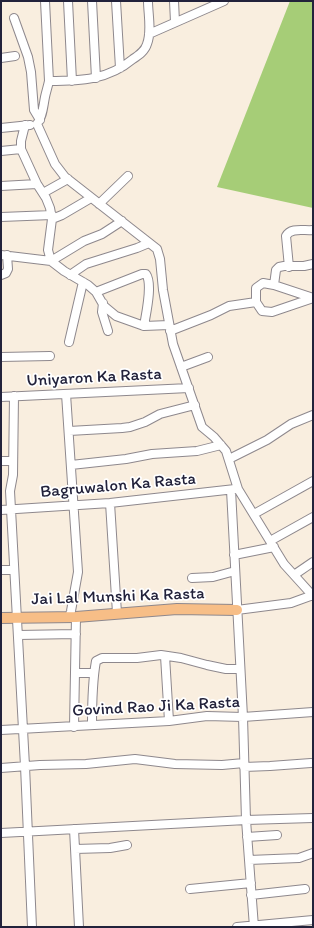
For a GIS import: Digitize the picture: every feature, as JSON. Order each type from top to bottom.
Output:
[{"type":"main road","name":"Jai Lal Munshi Ka Rasta","points":[[1,618],[72,618],[177,609],[237,610]]},
{"type":"street","points":[[38,122],[44,109],[49,81],[45,1]]},
{"type":"street","points":[[68,1],[72,81]]},
{"type":"street","points":[[92,1],[96,78]]},
{"type":"street","points":[[116,1],[120,68]]},
{"type":"street","points":[[49,81],[78,81],[96,78],[129,63],[142,52],[148,43],[148,1]]},
{"type":"street","points":[[174,1],[175,22]]},
{"type":"street","points":[[200,1],[201,11]]},
{"type":"street","points":[[149,34],[224,1]]},
{"type":"street","points":[[14,18],[28,57],[31,72],[34,110],[55,164],[68,179],[157,249],[160,259],[169,328],[173,344],[202,427],[226,451],[229,459],[234,489],[234,555],[246,820],[254,926]]},
{"type":"street","points":[[1,58],[14,56]]},
{"type":"street","points":[[1,128],[38,122]]},
{"type":"street","points":[[25,125],[21,140],[21,150],[50,208],[52,217],[48,250],[51,261]]},
{"type":"street","points":[[1,151],[21,150]]},
{"type":"street","points":[[99,204],[128,176]]},
{"type":"street","points":[[42,193],[68,179]]},
{"type":"street","points":[[1,186],[37,184]]},
{"type":"street","points":[[1,217],[52,217],[62,215],[91,198]]},
{"type":"street","points":[[51,261],[84,241],[102,234],[122,221]]},
{"type":"street","points":[[289,267],[287,233],[295,230],[313,230]]},
{"type":"street","points":[[70,275],[86,264],[149,243]]},
{"type":"street","points":[[1,275],[6,273],[8,269],[4,255],[51,261],[96,292],[103,303],[116,316],[144,326],[169,328],[211,315],[229,306],[256,302]]},
{"type":"street","points":[[274,285],[276,270],[280,267],[313,264]]},
{"type":"street","points":[[96,292],[142,274],[146,274],[149,280],[147,311],[144,326]]},
{"type":"street","points":[[69,342],[83,282]]},
{"type":"street","points":[[263,283],[274,285],[313,298],[272,312],[262,311],[256,302],[256,288],[263,283]]},
{"type":"street","points":[[103,303],[102,312],[108,331]]},
{"type":"street","points":[[1,357],[50,356]]},
{"type":"street","points":[[181,367],[208,357]]},
{"type":"street","name":"Uniyaron Ka Rasta","points":[[1,398],[14,396],[189,388]]},
{"type":"street","points":[[66,394],[78,572],[71,611],[76,634],[74,727]]},
{"type":"street","points":[[14,396],[13,475],[10,491],[32,927]]},
{"type":"street","points":[[69,431],[130,427],[145,422],[160,414],[195,405]]},
{"type":"street","points":[[229,459],[267,440],[291,424],[313,416]]},
{"type":"street","points":[[71,465],[126,459],[152,454],[197,452],[220,445]]},
{"type":"street","points":[[1,461],[13,461]]},
{"type":"street","points":[[254,514],[313,481]]},
{"type":"street","points":[[234,489],[254,514],[284,564],[312,595],[291,603],[237,610]]},
{"type":"street","name":"Bagruwalon Ka Rasta","points":[[1,510],[110,503],[234,489]]},
{"type":"street","points":[[110,503],[117,613]]},
{"type":"street","points":[[234,555],[272,544],[313,517]]},
{"type":"street","points":[[294,575],[313,562]]},
{"type":"street","points":[[1,570],[14,570]]},
{"type":"street","points":[[192,578],[213,577],[235,571]]},
{"type":"street","points":[[18,635],[76,634]]},
{"type":"street","points":[[92,725],[94,673],[96,662],[102,658],[165,656],[181,658],[207,666],[226,669],[240,669]]},
{"type":"street","points":[[165,656],[169,721]]},
{"type":"street","points":[[75,673],[94,673]]},
{"type":"street","name":"Govind Rao Ji Ka Rasta","points":[[1,730],[169,721],[207,716],[242,717],[313,712]]},
{"type":"street","points":[[1,768],[86,764],[135,759],[175,764],[270,766],[311,763]]},
{"type":"street","points":[[1,833],[246,820],[313,818]]},
{"type":"street","points":[[74,829],[79,927]]},
{"type":"street","points":[[247,837],[277,835]]},
{"type":"street","points":[[74,849],[110,848],[127,845]]},
{"type":"street","points":[[249,860],[299,858],[313,853]]},
{"type":"street","points":[[190,889],[250,884]]},
{"type":"street","points":[[251,895],[305,889]]},
{"type":"street","points":[[237,927],[313,920]]},
{"type":"green space","points":[[290,1],[313,1],[313,208],[217,187]]}]
